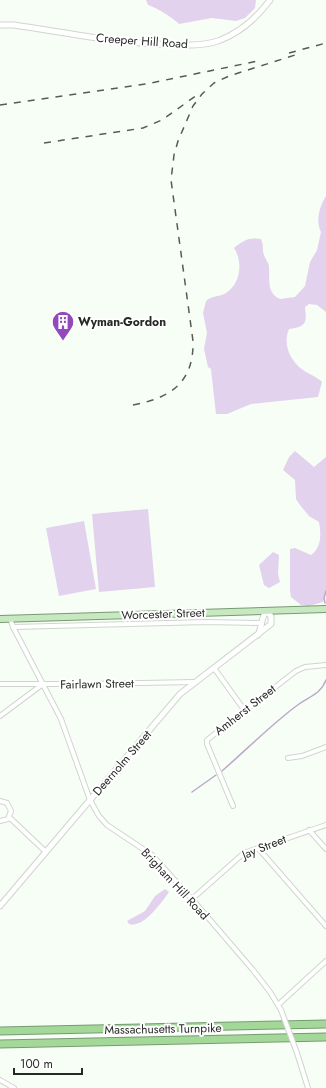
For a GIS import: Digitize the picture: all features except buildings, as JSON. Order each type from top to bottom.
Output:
[{"type":"highway","name":"Massachusetts Turnpike","points":[[0,1031],[326,1024]]},
{"type":"highway","name":"Massachusetts Turnpike","points":[[0,1044],[326,1037]]},
{"type":"main road","name":"Worcester Street","points":[[0,618],[326,609]]},
{"type":"street","name":"Creeper Hill Road","points":[[0,25],[14,25],[122,42],[168,45],[198,44],[218,41],[237,32],[254,19],[270,0]]},
{"type":"street","points":[[258,635],[262,623],[262,616],[266,611]]},
{"type":"street","name":"Deernolm Street","points":[[0,906],[174,701],[195,682],[271,624],[271,616],[266,611]]},
{"type":"street","name":"Brigham Hill Road","points":[[10,618],[13,627],[64,726],[90,800],[105,823],[152,855],[253,970],[279,1004],[308,1088]]},
{"type":"street","points":[[13,627],[262,623]]},
{"type":"street","name":"Amherst Street","points":[[233,806],[207,742],[300,669],[326,665]]},
{"type":"street","points":[[214,668],[245,711]]},
{"type":"street","name":"Fairlawn Street","points":[[0,684],[195,682]]},
{"type":"street","points":[[0,716],[43,684]]},
{"type":"street","points":[[288,758],[302,756],[326,747]]},
{"type":"street","points":[[0,802],[5,802],[10,807],[11,813],[9,817],[0,821]]},
{"type":"street","points":[[9,817],[46,852]]},
{"type":"street","name":"Jay Street","points":[[192,899],[241,855],[326,825]]},
{"type":"street","points":[[309,830],[326,849]]},
{"type":"street","points":[[258,848],[326,926]]},
{"type":"street","points":[[279,1004],[326,961]]},
{"type":"street","points":[[0,1080],[14,1088]]},
{"type":"shaded area","points":[[146,0],[256,0],[255,8],[245,18],[236,21],[212,18],[179,24],[156,8],[148,5]]},
{"type":"shaded area","points":[[326,196],[326,312],[317,305],[309,304],[305,307],[306,317],[304,323],[299,327],[289,329],[287,335],[287,347],[292,359],[306,372],[322,382],[318,397],[251,404],[227,414],[216,414],[211,369],[208,367],[204,349],[207,333],[203,313],[206,301],[226,293],[235,284],[239,272],[239,260],[234,248],[240,243],[253,238],[261,239],[262,241],[263,253],[269,266],[270,285],[273,293],[280,299],[295,297],[305,286],[310,262],[317,250],[321,232],[318,218]]},
{"type":"shaded area","points":[[295,451],[314,467],[326,457],[326,593],[323,602],[309,606],[301,605],[291,597],[290,549],[295,548],[311,555],[315,552],[319,544],[320,531],[319,522],[309,516],[296,499],[295,480],[283,470],[289,457]]},
{"type":"shaded area","points":[[148,509],[155,587],[99,592],[92,514]]},
{"type":"shaded area","points":[[84,521],[96,589],[59,596],[46,528]]},
{"type":"shaded area","points":[[273,552],[279,555],[278,574],[280,582],[269,588],[264,585],[259,565]]},
{"type":"shaded area","points":[[165,889],[169,892],[152,914],[140,923],[129,924],[127,921],[145,911],[155,896]]},
{"type":"waterway","points":[[325,603],[324,598],[326,591]]},
{"type":"waterway","points":[[222,771],[280,719],[299,704],[318,692],[326,680]]},
{"type":"waterway","points":[[192,792],[216,775]]},
{"type":"railway","points":[[289,53],[326,43]]},
{"type":"railway","points":[[133,405],[146,402],[169,393],[184,378],[189,368],[192,356],[193,341],[171,180],[174,155],[178,141],[193,106],[202,94],[214,83],[229,76],[295,55]]},
{"type":"railway","points":[[0,105],[146,84],[258,61]]},
{"type":"railway","points":[[44,143],[143,128],[162,120],[197,95]]},
{"type":"place","name":"Wyman-Gordon","points":[[63,342]]}]
